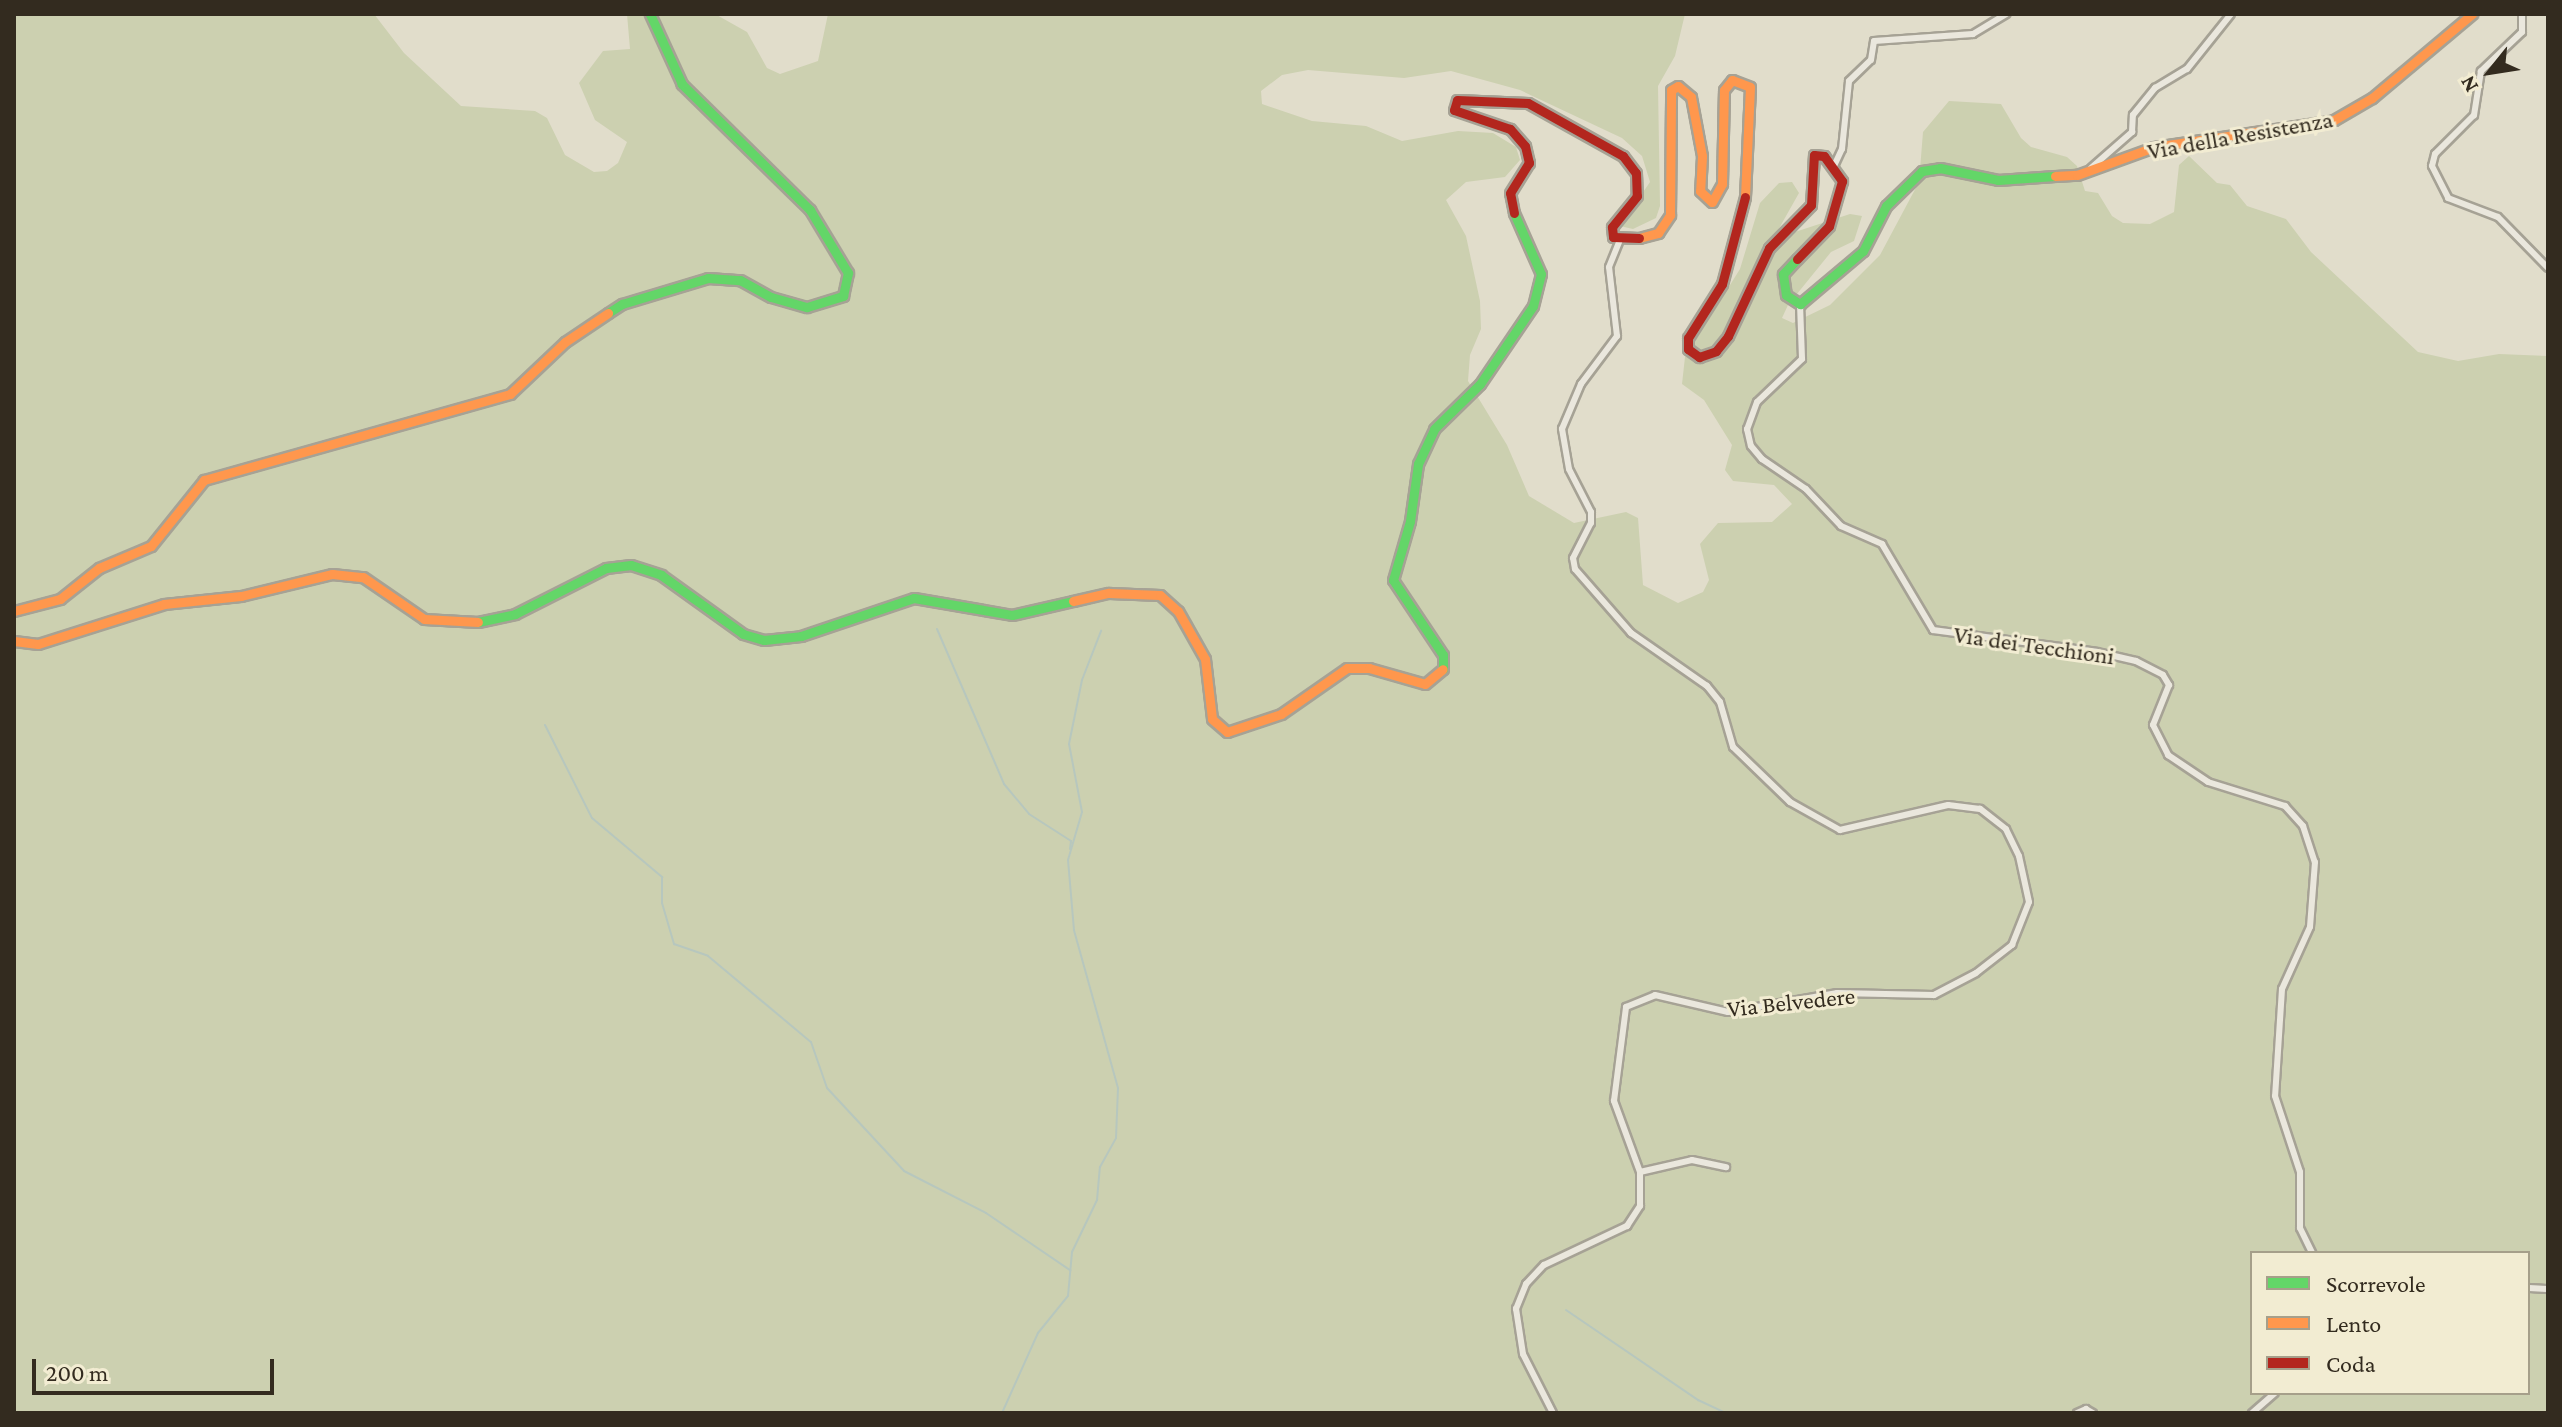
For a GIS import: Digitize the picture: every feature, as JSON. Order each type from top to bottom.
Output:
[{"type":"street","points":[[14,611],[60,599],[99,568],[151,546],[204,480],[510,394],[565,342],[622,304],[708,278],[740,280],[771,297],[807,307],[843,296],[848,273],[810,210],[682,84],[650,14]]},
{"type":"street","points":[[1834,166],[1842,149],[1849,81],[1871,60],[1874,41],[1973,34],[2006,14]]},
{"type":"street","points":[[2089,171],[2107,149],[2132,132],[2133,115],[2155,88],[2187,69],[2231,14]]},
{"type":"street","name":"Via della Resistenza","points":[[1800,304],[1863,251],[1886,206],[1922,171],[1940,168],[1998,180],[2089,171],[2154,147],[2334,120],[2372,98],[2472,14]]},
{"type":"street","points":[[2522,14],[2522,32],[2481,71],[2474,115],[2444,143],[2432,166],[2448,198],[2498,217],[2548,268]]},
{"type":"street","points":[[14,641],[38,644],[164,604],[241,596],[332,574],[363,577],[424,619],[451,625],[515,614],[606,568],[631,565],[661,575],[743,634],[764,640],[801,636],[914,598],[1012,615],[1089,596],[1142,592],[1171,604],[1198,645],[1211,676],[1215,726],[1227,732],[1245,730],[1281,714],[1347,668],[1369,668],[1425,684],[1443,674],[1445,664],[1434,638],[1395,590],[1393,580],[1410,521],[1418,464],[1434,429],[1480,384],[1517,333],[1538,293],[1541,274],[1509,204],[1510,193],[1529,163],[1525,146],[1510,129],[1454,110],[1457,100],[1528,103],[1623,156],[1638,183],[1637,196],[1612,227],[1613,237],[1620,240],[1658,233],[1670,215],[1671,90],[1678,86],[1691,97],[1702,156],[1700,191],[1712,202],[1722,184],[1724,90],[1732,80],[1745,82],[1753,109],[1738,236],[1722,284],[1688,338],[1694,355],[1708,356],[1728,336],[1769,248],[1811,205],[1814,155],[1819,152],[1834,166],[1842,181],[1829,226],[1783,274],[1786,295],[1800,304]]},
{"type":"street","name":"Via Belvedere","points":[[1553,1413],[1518,1337],[1520,1295],[1544,1265],[1627,1226],[1640,1206],[1640,1172],[1614,1101],[1622,1018],[1632,1001],[1655,995],[1728,1012],[1837,993],[1934,995],[1976,973],[2012,945],[2027,917],[2029,902],[2019,856],[2006,829],[1980,809],[1948,805],[1840,830],[1790,802],[1733,747],[1720,702],[1707,686],[1631,633],[1575,569],[1573,558],[1591,523],[1591,512],[1569,469],[1562,429],[1581,384],[1617,336],[1609,267],[1620,240]]},
{"type":"street","name":"Via dei Tecchioni","points":[[1800,304],[1802,359],[1757,402],[1747,429],[1751,446],[1762,459],[1806,489],[1841,526],[1882,544],[1933,630],[2097,652],[2136,661],[2163,675],[2169,685],[2153,725],[2168,755],[2208,782],[2285,806],[2303,826],[2315,862],[2310,927],[2282,989],[2275,1106],[2300,1172],[2300,1228],[2311,1251]]},
{"type":"street","points":[[1640,1172],[1692,1160],[1726,1167]]},
{"type":"street","points":[[2252,1413],[2273,1395]]},
{"type":"street","points":[[2077,1413],[2086,1409],[2093,1413]]},
{"type":"green space","points":[[14,14],[374,14],[404,53],[461,106],[535,111],[547,118],[565,155],[594,172],[607,171],[618,163],[627,142],[595,120],[579,83],[603,51],[630,49],[627,14],[715,14],[747,32],[767,68],[780,74],[818,61],[828,14],[1685,14],[1675,56],[1658,86],[1660,206],[1656,218],[1633,229],[1620,226],[1650,182],[1642,156],[1622,138],[1520,90],[1451,71],[1404,78],[1308,70],[1282,75],[1261,91],[1262,104],[1312,121],[1366,126],[1402,141],[1458,131],[1493,133],[1516,147],[1520,160],[1505,177],[1466,182],[1446,200],[1466,236],[1480,301],[1481,329],[1470,355],[1468,381],[1507,445],[1529,496],[1574,523],[1626,512],[1638,518],[1643,585],[1678,603],[1703,592],[1709,580],[1700,544],[1718,523],[1772,522],[1792,504],[1774,485],[1733,481],[1725,470],[1732,445],[1704,400],[1682,384],[1685,357],[1740,269],[1760,203],[1779,183],[1792,182],[1799,193],[1773,239],[1850,214],[1862,216],[1854,241],[1831,252],[1788,305],[1782,318],[1793,323],[1830,305],[1880,255],[1919,182],[1923,132],[1949,101],[2001,104],[2021,138],[2031,147],[2067,157],[2077,166],[2085,191],[2098,193],[2112,216],[2123,223],[2150,224],[2174,212],[2179,165],[2189,156],[2217,183],[2230,185],[2247,206],[2286,219],[2311,252],[2418,352],[2458,361],[2499,354],[2548,356],[2548,1413],[14,1413]]},
{"type":"waterway","points":[[937,629],[1004,784],[1029,814],[1071,841],[1070,849]]},
{"type":"waterway","points":[[1002,1413],[1038,1333],[1068,1296],[1072,1252],[1097,1200],[1100,1167],[1116,1138],[1118,1088],[1074,930],[1068,860],[1082,812],[1069,744],[1082,680],[1101,631]]},
{"type":"waterway","points":[[545,725],[592,818],[662,877],[662,903],[674,944],[708,956],[811,1042],[827,1088],[904,1171],[986,1213],[1070,1270]]},
{"type":"waterway","points":[[1566,1310],[1698,1400],[1726,1413]]},
{"type":"traffic: fast","points":[[608,313],[622,304],[708,278],[740,280],[771,297],[807,307],[843,296],[848,273],[810,210],[682,84],[650,14]]},
{"type":"traffic: fast","points":[[1797,259],[1783,274],[1786,295],[1800,304],[1863,251],[1886,206],[1922,171],[1940,168],[1998,180],[2055,176]]},
{"type":"traffic: fast","points":[[1443,669],[1443,655],[1393,580],[1410,521],[1418,464],[1434,429],[1480,384],[1533,306],[1541,274],[1514,213]]},
{"type":"traffic: fast","points":[[478,622],[515,614],[606,568],[631,565],[661,575],[743,634],[764,640],[801,636],[914,598],[1012,615],[1073,601]]},
{"type":"traffic: slow","points":[[2055,176],[2077,175],[2154,147],[2334,120],[2372,98],[2472,14]]},
{"type":"traffic: slow","points":[[1639,238],[1658,233],[1670,215],[1671,90],[1678,86],[1691,97],[1702,156],[1700,191],[1712,202],[1722,184],[1724,90],[1732,80],[1750,87],[1745,197]]},
{"type":"traffic: slow","points":[[14,611],[60,599],[99,568],[151,546],[204,480],[510,394],[565,342],[608,313]]},
{"type":"traffic: slow","points":[[14,641],[38,644],[164,604],[241,596],[332,574],[363,577],[424,619],[478,622]]},
{"type":"traffic: slow","points":[[1073,601],[1109,593],[1160,595],[1178,611],[1205,659],[1212,719],[1227,732],[1281,714],[1347,668],[1369,668],[1425,684],[1443,669]]},
{"type":"traffic: jam","points":[[1514,213],[1510,193],[1529,163],[1525,146],[1510,129],[1454,110],[1457,100],[1528,103],[1623,156],[1636,173],[1637,196],[1612,227],[1613,237],[1639,238]]},
{"type":"traffic: jam","points":[[1745,197],[1722,284],[1688,338],[1688,349],[1699,357],[1716,351],[1728,336],[1769,248],[1811,205],[1814,155],[1824,156],[1842,181],[1829,226],[1797,259]]}]
